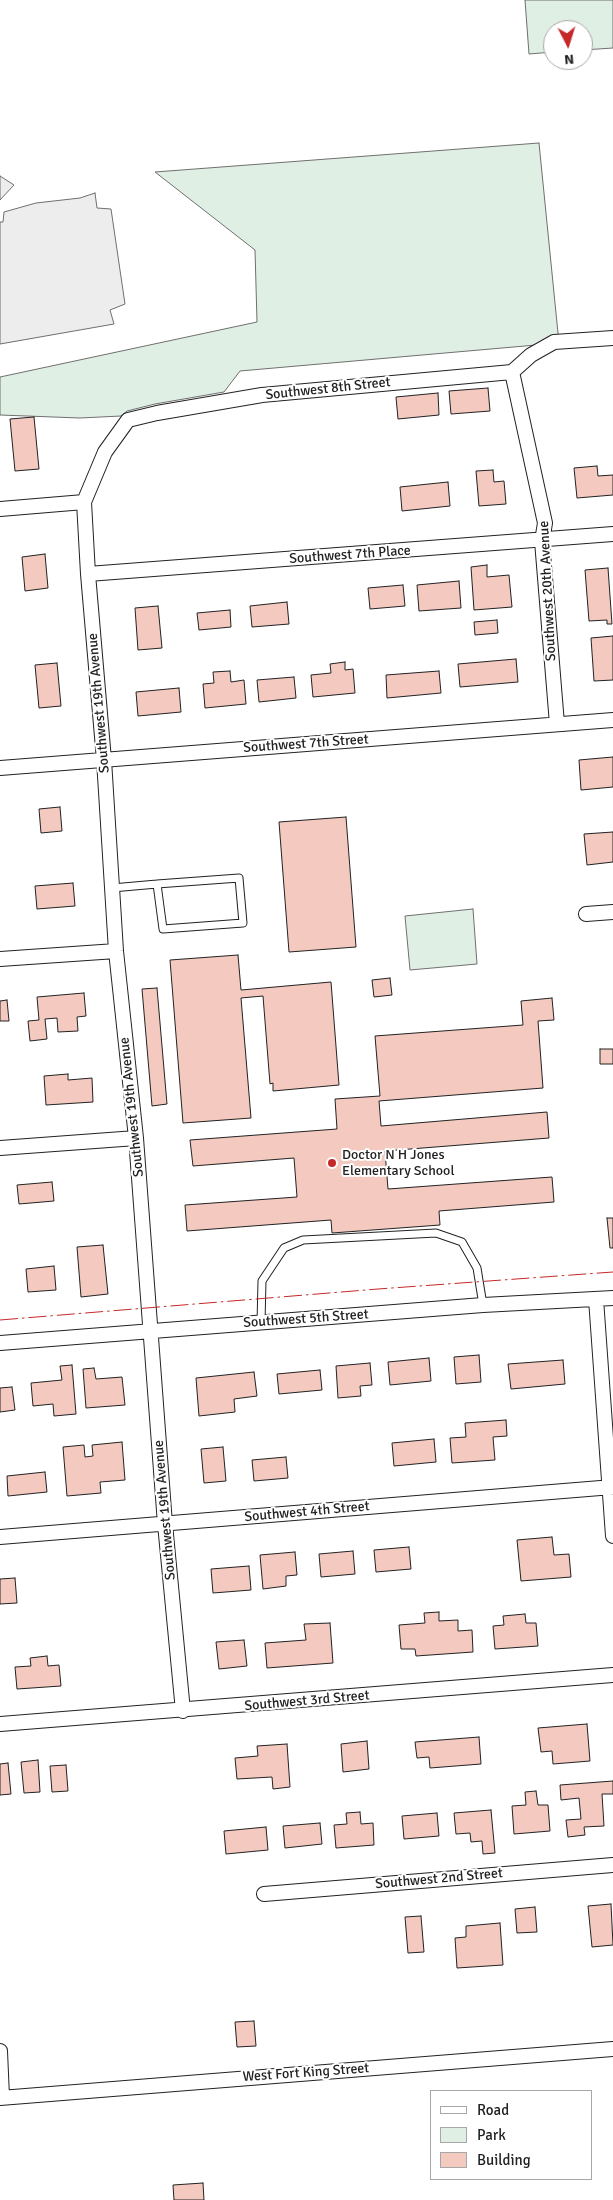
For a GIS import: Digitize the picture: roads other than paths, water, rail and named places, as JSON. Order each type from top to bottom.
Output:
[{"type":"street","points":[[512,372],[532,355],[554,342],[613,338]]},
{"type":"street","name":"Southwest 8th Street","points":[[84,502],[105,452],[128,420],[157,413],[262,395],[512,372]]},
{"type":"street","name":"Southwest 20th Avenue","points":[[512,372],[545,523],[542,541],[557,724]]},
{"type":"street","points":[[0,509],[84,502]]},
{"type":"street","name":"Southwest 19th Avenue","points":[[84,502],[88,574],[104,760],[116,950],[136,1138],[165,1524],[183,1711]]},
{"type":"street","name":"Southwest 7th Place","points":[[88,574],[542,541],[613,534]]},
{"type":"street","name":"Southwest 7th Street","points":[[0,768],[613,720]]},
{"type":"street","points":[[586,914],[613,912]]},
{"type":"street","points":[[0,959],[116,950]]},
{"type":"street","points":[[0,1148],[136,1138]]},
{"type":"street","name":"Southwest 5th Street","points":[[0,1343],[483,1305],[613,1298]]},
{"type":"street","points":[[596,1299],[611,1487],[613,1536]]},
{"type":"street","name":"Southwest 4th Street","points":[[0,1537],[611,1487]]},
{"type":"street","name":"Southwest 3rd Street","points":[[0,1724],[183,1711],[613,1675]]},
{"type":"street","name":"Southwest 2nd Street","points":[[264,1894],[613,1865]]},
{"type":"street","name":"West Fort King Street","points":[[1,2097],[613,2049]]},
{"type":"street","points":[[0,2051],[1,2097]]},
{"type":"lane","points":[[112,888],[157,884],[239,878],[243,923],[163,929],[157,884]]},
{"type":"lane","points":[[261,1323],[262,1282],[270,1266],[284,1248],[303,1240],[436,1233],[462,1242],[477,1268],[483,1305]]},
{"type":"place","name":"Doctor N H Jones Elementary School","points":[[332,1163]]}]
